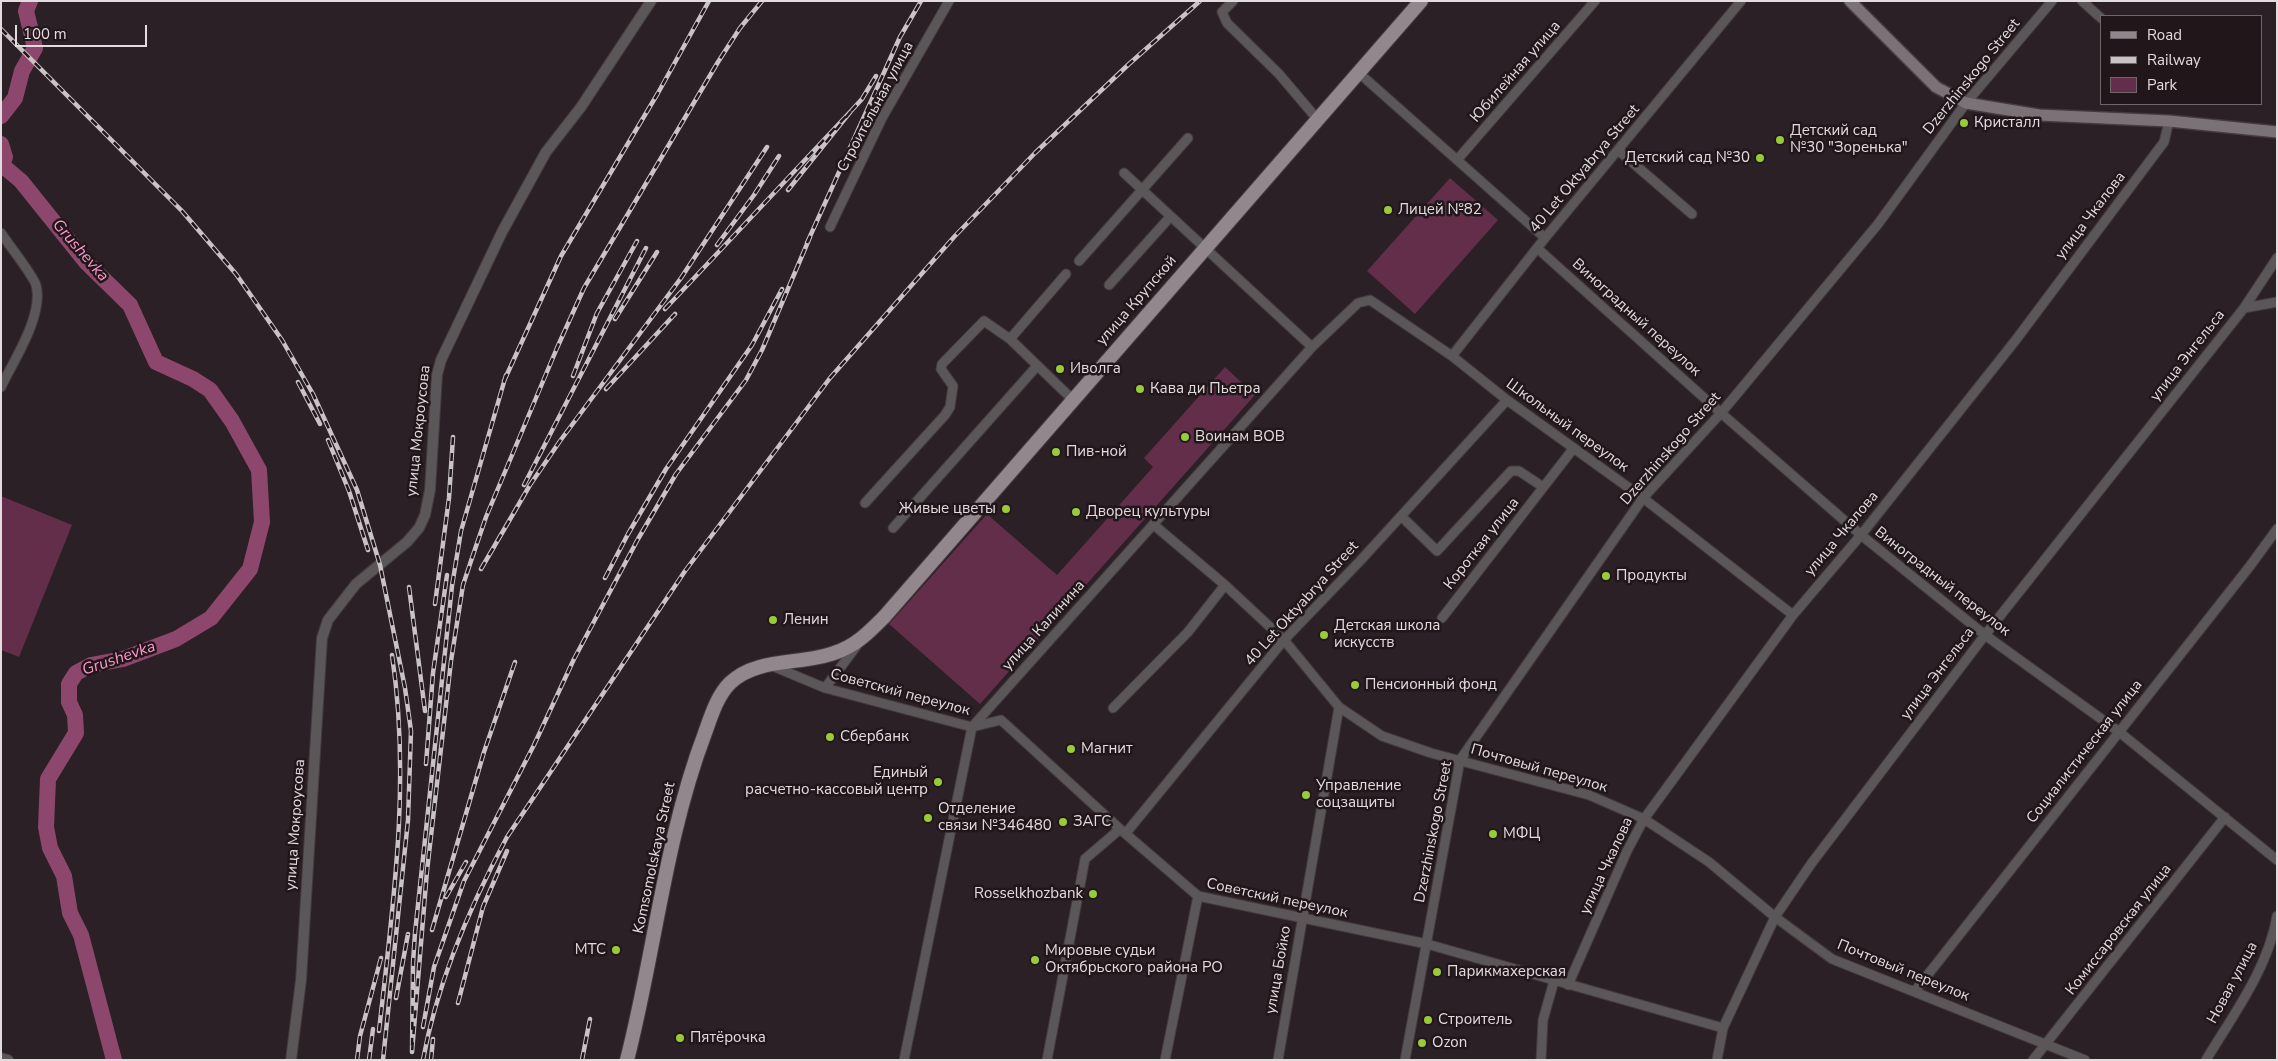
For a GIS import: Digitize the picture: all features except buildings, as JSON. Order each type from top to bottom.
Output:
[{"type":"main road","name":"улица Крупской","points":[[741,675],[770,665],[834,654],[860,642],[885,616],[1421,1]]},
{"type":"main road","points":[[1850,1],[1936,87],[1966,102],[2039,115],[2169,122],[2277,132]]},
{"type":"main road","name":"Komsomolskaya Street","points":[[627,1060],[640,1007],[683,798],[694,762],[722,692],[741,675]]},
{"type":"street","name":"улица Мокроусова","points":[[292,1060],[301,980],[322,638],[328,620],[356,584],[407,542],[419,528],[425,514],[430,490],[436,385],[441,360],[502,232],[546,152],[581,107],[651,1]]},
{"type":"street","name":"Строительная улица","points":[[830,227],[882,118],[949,1]]},
{"type":"street","points":[[1233,1],[1222,12],[1228,24],[1279,74],[1318,120]]},
{"type":"street","name":"Юбилейная улица","points":[[1457,160],[1595,1]]},
{"type":"street","name":"40 Let Oktyabrya Street","points":[[1452,356],[1545,238],[1741,1]]},
{"type":"street","name":"Dzerzhinskogo Street","points":[[1405,1060],[1460,760],[1643,498],[1721,413],[1878,224],[1966,102],[2052,1]]},
{"type":"street","points":[[2082,1],[2100,16]]},
{"type":"street","points":[[1359,73],[1545,238]]},
{"type":"street","name":"улица Чкалова","points":[[1568,985],[1627,851],[1644,819],[1793,615],[1861,535],[2027,326],[2164,142],[2169,122]]},
{"type":"street","points":[[1079,261],[1188,138]]},
{"type":"street","points":[[1618,150],[1692,214]]},
{"type":"street","points":[[1124,174],[1312,347]]},
{"type":"street","points":[[1109,285],[1170,217]]},
{"type":"street","points":[[1,233],[36,284],[37,303],[29,332],[1,387]]},
{"type":"street","name":"Виноградный переулок","points":[[1537,248],[1721,413],[1861,535],[1985,635],[2118,732],[2277,860]]},
{"type":"street","name":"улица Энгельса","points":[[1717,1060],[1723,1028],[1775,917],[1811,864],[1985,635],[2244,308],[2277,258]]},
{"type":"street","points":[[1010,339],[1066,274]]},
{"type":"street","name":"Школьный переулок","points":[[1370,300],[1452,356],[1507,400],[1643,498],[1793,615]]},
{"type":"street","name":"улица Калинина","points":[[972,727],[1312,347],[1358,303],[1370,300]]},
{"type":"street","name":"улица Энгельса","points":[[2244,308],[2277,302]]},
{"type":"street","points":[[865,503],[950,407],[953,386],[941,369],[942,364],[984,320],[1010,339],[1073,400]]},
{"type":"street","points":[[893,528],[1037,366]]},
{"type":"street","name":"40 Let Oktyabrya Street","points":[[1047,1060],[1085,859],[1123,831],[1284,640],[1507,400]]},
{"type":"street","name":"Короткая улица","points":[[1442,618],[1573,449]]},
{"type":"street","name":"Короткая улица","points":[[1401,516],[1437,551],[1511,471],[1519,470],[1543,487]]},
{"type":"street","name":"Почтовый переулок","points":[[1154,525],[1225,584],[1284,640],[1339,707],[1382,736],[1431,754],[1460,760],[1589,796],[1644,819],[1709,862],[1775,917],[1832,959],[2085,1060]]},
{"type":"street","name":"Социалистическая улица","points":[[1915,991],[2250,566],[2277,529]]},
{"type":"street","points":[[1113,708],[1188,632],[1225,584]]},
{"type":"street","points":[[825,688],[860,642]]},
{"type":"street","name":"Советский переулок","points":[[770,665],[825,688],[972,727],[1001,720],[1198,896],[1427,944],[1723,1028]]},
{"type":"street","name":"улица Бойко","points":[[1278,1060],[1339,707]]},
{"type":"street","points":[[904,1060],[972,727]]},
{"type":"street","name":"Комиссаровская улица","points":[[2033,1060],[2225,817]]},
{"type":"street","points":[[1165,1060],[1198,896]]},
{"type":"street","name":"Новая улица","points":[[2206,1060],[2259,971],[2274,933],[2277,916]]},
{"type":"street","points":[[1541,1060],[1543,1020],[1554,981]]},
{"type":"street","points":[[1,1058],[8,1060]]},
{"type":"green space","points":[[1450,178],[1498,220],[1415,314],[1367,271]]},
{"type":"green space","points":[[1225,367],[1255,395],[980,704],[889,624],[987,514],[1057,575],[1153,467],[1144,458]]},
{"type":"green space","points":[[1,496],[72,525],[19,657],[1,650]]},
{"type":"waterway","name":"Grushevka","points":[[1,116],[15,98],[22,71],[35,48],[26,11],[30,1]]},
{"type":"waterway","name":"Grushevka","points":[[1,144],[5,157],[2,165],[21,181],[86,262],[130,305],[156,362],[193,379],[210,390],[232,421],[259,470],[262,522],[250,569],[211,618],[176,639],[123,659],[91,665],[76,673],[69,684],[69,702],[75,715],[76,733],[48,779],[46,827],[50,848],[64,876],[70,913],[81,935],[114,1060]]},
{"type":"railway","points":[[504,381],[561,256],[658,93],[709,1]]},
{"type":"railway","points":[[506,375],[461,531],[452,586],[415,933],[412,1052],[427,871],[451,661],[463,585],[486,517],[584,288],[718,62],[740,28],[762,1]]},
{"type":"railway","points":[[807,243],[900,37],[921,1]]},
{"type":"railway","points":[[423,1060],[429,1031],[446,974],[456,946],[493,863],[507,837],[685,571],[830,378],[954,237],[1035,153],[1129,64],[1200,1]]},
{"type":"railway","points":[[1,29],[182,211],[236,274],[282,340],[313,394],[357,490],[380,565],[405,688],[411,731],[408,820],[383,1060]]},
{"type":"railway","points":[[851,111],[862,99],[876,76]]},
{"type":"railway","points":[[665,309],[851,111],[788,190]]},
{"type":"railway","points":[[481,569],[530,485],[560,441],[681,278],[767,147]]},
{"type":"railway","points":[[717,245],[754,195],[779,156]]},
{"type":"railway","points":[[423,1027],[434,967],[464,881],[534,745],[574,659],[638,539],[676,474],[746,380],[762,350],[810,237]]},
{"type":"railway","points":[[573,376],[597,313],[637,241]]},
{"type":"railway","points":[[524,485],[646,248]]},
{"type":"railway","points":[[615,319],[657,252]]},
{"type":"railway","points":[[605,578],[666,469],[752,345],[782,289]]},
{"type":"railway","points":[[606,389],[675,314]]},
{"type":"railway","points":[[298,382],[320,424]]},
{"type":"railway","points":[[435,604],[449,498],[453,437]]},
{"type":"railway","points":[[328,440],[349,491],[368,550]]},
{"type":"railway","points":[[426,764],[433,673],[447,575]]},
{"type":"railway","points":[[409,587],[425,711]]},
{"type":"railway","points":[[379,1031],[390,937],[400,796],[400,749],[392,655]]},
{"type":"railway","points":[[432,930],[484,752],[515,662]]},
{"type":"railway","points":[[458,1003],[483,907],[507,851]]},
{"type":"railway","points":[[446,897],[466,862]]},
{"type":"railway","points":[[396,998],[408,934]]},
{"type":"railway","points":[[357,1060],[360,1036],[381,958]]},
{"type":"railway","points":[[582,1060],[590,1019]]},
{"type":"railway","points":[[369,1060],[373,1029]]},
{"type":"railway","points":[[431,1060],[433,1039]]},
{"type":"place","name":"Кристалл","points":[[1964,123]]},
{"type":"place","name":"Детский сад №30 \"Зоренька\"","points":[[1780,140]]},
{"type":"place","name":"Детский сад №30","points":[[1760,158]]},
{"type":"place","name":"Лицей №82","points":[[1388,210]]},
{"type":"place","name":"Иволга","points":[[1060,369]]},
{"type":"place","name":"Кава ди Пьетра","points":[[1140,389]]},
{"type":"place","name":"Воинам ВОВ","points":[[1185,437]]},
{"type":"place","name":"Пив-ной","points":[[1056,452]]},
{"type":"place","name":"Живые цветы","points":[[1006,509]]},
{"type":"place","name":"Дворец культуры","points":[[1076,512]]},
{"type":"place","name":"Продукты","points":[[1606,576]]},
{"type":"place","name":"Ленин","points":[[773,620]]},
{"type":"place","name":"Детская школа искусств","points":[[1324,635]]},
{"type":"place","name":"Пенсионный фонд","points":[[1355,685]]},
{"type":"place","name":"Сбербанк","points":[[830,737]]},
{"type":"place","name":"Магнит","points":[[1071,749]]},
{"type":"place","name":"Единый расчетно-кассовый центр","points":[[938,782]]},
{"type":"place","name":"Управление соцзащиты","points":[[1306,795]]},
{"type":"place","name":"Отделение связи №346480","points":[[928,818]]},
{"type":"place","name":"ЗАГС","points":[[1063,822]]},
{"type":"place","name":"МФЦ","points":[[1493,834]]},
{"type":"place","name":"Rosselkhozbank","points":[[1093,894]]},
{"type":"place","name":"МТС","points":[[616,950]]},
{"type":"place","name":"Мировые судьи Октябрьского района РО","points":[[1035,960]]},
{"type":"place","name":"Парикмахерская","points":[[1437,972]]},
{"type":"place","name":"Строитель","points":[[1428,1020]]},
{"type":"place","name":"Пятёрочка","points":[[680,1038]]},
{"type":"place","name":"Ozon","points":[[1422,1043]]}]
